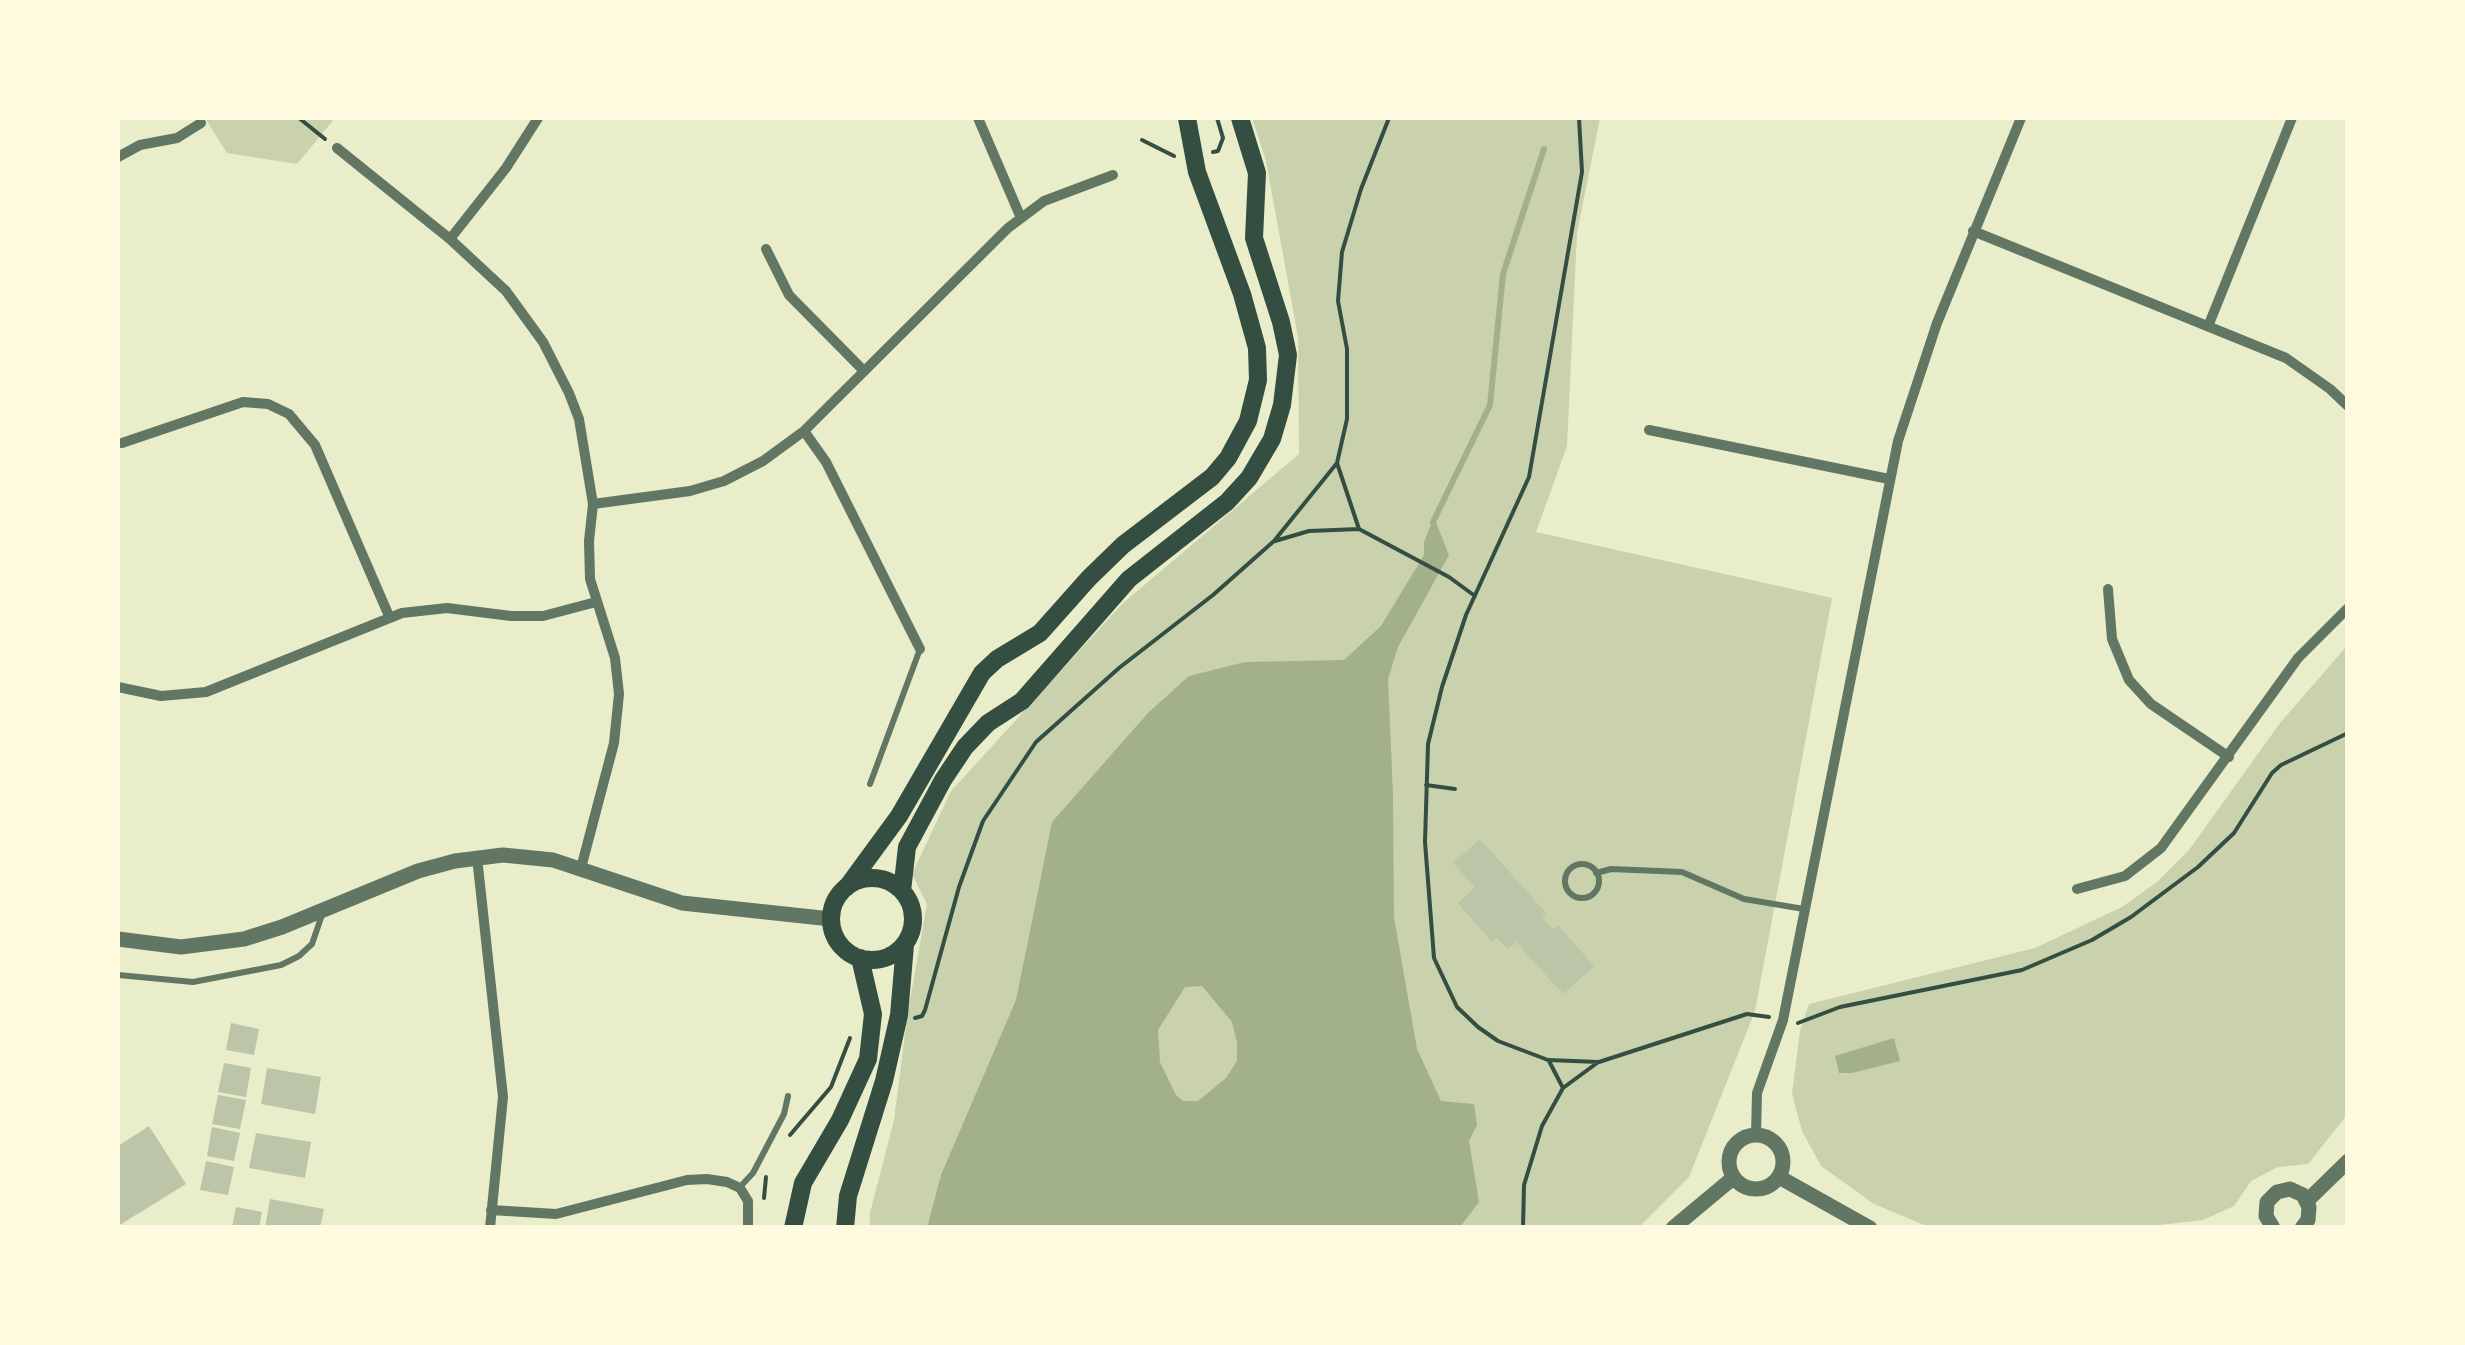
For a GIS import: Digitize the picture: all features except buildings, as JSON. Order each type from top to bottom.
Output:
[{"type":"main road","points":[[1188,118],[1197,172],[1253,328],[1258,380],[1248,421],[1228,458],[1212,477],[1124,544],[1088,578],[1048,626],[982,673],[899,816],[838,897],[831,919],[834,935],[842,948],[860,958],[881,960],[894,954],[912,932],[914,917],[902,891],[907,847],[942,780],[965,747],[988,724],[1022,701],[1128,579],[1227,502],[1248,478],[1272,439],[1282,405],[1288,355],[1254,238],[1257,173],[1240,118]]},
{"type":"main road","points":[[847,886],[876,878],[902,891]]},
{"type":"main road","points":[[845,1228],[848,1196],[884,1081],[899,1016],[905,945]]},
{"type":"main road","points":[[793,1228],[799,1195],[810,1169],[840,1120],[868,1059],[872,1014],[860,958]]},
{"type":"street","points":[[450,239],[506,168],[538,118]]},
{"type":"street","points":[[978,118],[1021,218]]},
{"type":"street","points":[[1756,1135],[1758,1093],[1783,1020],[1889,479],[1919,372],[2021,118]]},
{"type":"street","points":[[2209,324],[2292,118]]},
{"type":"street","points":[[118,157],[140,145],[177,138],[200,123]]},
{"type":"street","points":[[336,148],[450,239],[506,291],[555,362],[579,420],[593,504],[589,568],[615,658],[618,709],[614,743],[580,868]]},
{"type":"street","points":[[593,504],[671,495],[724,480],[763,461],[804,431],[1021,218],[1055,196],[1113,174]]},
{"type":"street","points":[[1973,231],[2286,358],[2330,388],[2348,406]]},
{"type":"street","points":[[766,249],[789,295],[864,371]]},
{"type":"street","points":[[122,443],[244,402],[268,404],[289,414],[316,445],[389,616]]},
{"type":"street","points":[[1649,430],[1889,479]]},
{"type":"street","points":[[804,431],[826,462],[920,649]]},
{"type":"street","points":[[2108,589],[2112,639],[2129,680],[2151,704],[2229,757]]},
{"type":"street","points":[[118,687],[161,696],[206,692],[389,616],[447,608],[543,616],[596,602]]},
{"type":"street","points":[[2077,890],[2113,881],[2148,860],[2179,827],[2298,658],[2348,608]]},
{"type":"street","points":[[118,939],[158,946],[206,946],[263,934],[418,871],[477,858],[529,856],[580,868],[682,903],[831,919]]},
{"type":"street","points":[[477,858],[503,1097],[490,1228]]},
{"type":"street","points":[[1756,1135],[1772,1140],[1782,1153],[1780,1177],[1768,1187],[1752,1190],[1733,1178],[1730,1154],[1740,1140],[1756,1135]]},
{"type":"street","points":[[2307,1201],[2348,1160]]},
{"type":"street","points":[[1780,1177],[1870,1228]]},
{"type":"street","points":[[1673,1228],[1733,1178]]},
{"type":"street","points":[[491,1210],[537,1216],[556,1214],[697,1179],[727,1182],[740,1188],[748,1201],[748,1228]]},
{"type":"street","points":[[2265,1226],[2267,1202],[2276,1192],[2290,1189],[2307,1201],[2310,1214],[2302,1228]]},
{"type":"lane","points":[[870,784],[920,649]]},
{"type":"lane","points":[[1588,866],[1596,873],[1598,884],[1594,893],[1578,898],[1569,892],[1566,876],[1572,868],[1588,866]]},
{"type":"lane","points":[[1596,873],[1611,869],[1682,872],[1744,898],[1806,909]]},
{"type":"lane","points":[[118,976],[193,982],[281,965],[312,944],[324,910]]},
{"type":"lane","points":[[740,1188],[753,1173],[784,1114],[788,1096]]},
{"type":"path","points":[[299,118],[336,148]]},
{"type":"path","points":[[899,1016],[919,1018],[924,1014],[959,887],[984,821],[1036,742],[1274,541],[1338,462],[1347,419],[1346,349],[1338,300],[1342,252],[1360,189],[1390,118]]},
{"type":"path","points":[[1579,118],[1582,172],[1529,477],[1474,596],[1442,686],[1428,744],[1425,842],[1434,958],[1457,1007],[1498,1041],[1548,1060],[1599,1062]]},
{"type":"path","points":[[1338,462],[1360,529]]},
{"type":"path","points":[[1274,541],[1309,531],[1360,529],[1448,577],[1474,596]]},
{"type":"path","points":[[1523,1228],[1524,1185],[1542,1126],[1563,1088],[1599,1062],[1747,1014],[1797,1023],[1856,1003],[2022,970],[2092,940],[2131,917],[2234,833],[2281,765],[2348,732]]},
{"type":"path","points":[[1426,785],[1455,789]]},
{"type":"path","points":[[787,1138],[831,1087],[844,1061],[853,1026]]},
{"type":"path","points":[[1548,1060],[1563,1088]]},
{"type":"path","points":[[763,1209],[771,1164]]},
{"type":"shaded area","points":[[205,118],[335,118],[297,164],[227,153]]},
{"type":"shaded area","points":[[1252,118],[1600,118],[1577,233],[1567,446],[1536,532],[1832,598],[1755,1011],[1689,1177],[1638,1228],[870,1228],[870,1213],[894,1120],[927,904],[912,874],[951,791],[1122,604],[1299,454],[1298,337],[1266,161]]},
{"type":"shaded area","points":[[1434,517],[1449,555],[1398,647],[1388,679],[1394,917],[1417,1049],[1441,1101],[1474,1104],[1477,1125],[1469,1141],[1479,1202],[1460,1227],[927,1228],[941,1175],[1016,1000],[1052,822],[1148,713],[1189,676],[1245,662],[1344,660],[1381,626],[1424,555],[1424,542]],"holes":[[[1202,986],[1232,1022],[1237,1061],[1226,1078],[1198,1101],[1183,1101],[1160,1062],[1158,1030],[1185,987]]]},
{"type":"shaded area","points":[[2347,646],[2347,1115],[2308,1164],[2278,1167],[2251,1181],[2234,1206],[2203,1220],[2132,1228],[1929,1227],[1874,1204],[1821,1166],[1802,1131],[1792,1094],[1800,1031],[1809,1004],[2035,948],[2122,907],[2157,882],[2189,850],[2280,723]]},
{"type":"shaded area","points":[[1894,1038],[1900,1061],[1839,1073],[1835,1056]]},
{"type":"waterway","points":[[1433,522],[1490,405],[1503,274],[1544,149]]}]
